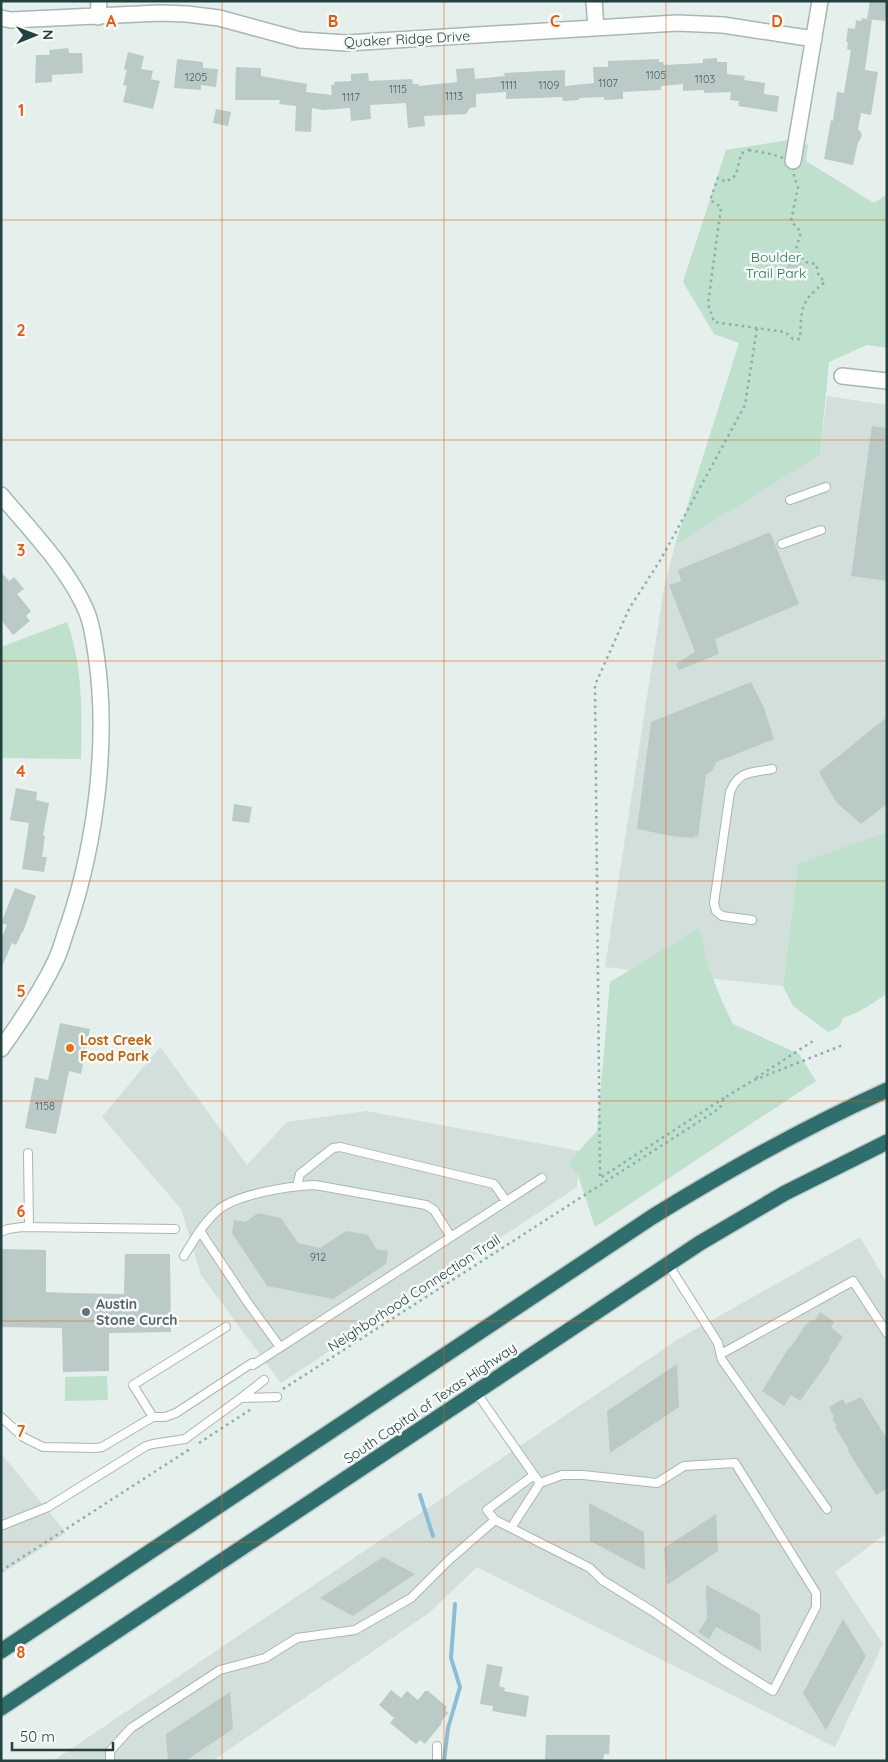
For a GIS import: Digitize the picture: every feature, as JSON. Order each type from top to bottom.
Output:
[{"type":"highway","points":[[1,1651],[652,1218],[720,1175],[772,1146],[887,1090]]},
{"type":"highway","name":"South Capital of Texas Highway","points":[[1,1708],[668,1264],[771,1201],[886,1144]]},
{"type":"street","points":[[594,1],[596,28]]},
{"type":"street","points":[[793,161],[820,1]]},
{"type":"street","name":"Quaker Ridge Drive","points":[[1,18],[11,20],[99,9],[187,14],[220,18],[300,40],[346,43],[676,23],[714,25],[814,39]]},
{"type":"street","points":[[842,376],[887,381]]},
{"type":"street","points":[[1,495],[53,557],[72,584],[86,611],[94,640],[99,674],[101,738],[98,785],[87,855],[74,907],[56,961],[32,1005],[1,1049]]},
{"type":"lane","points":[[790,500],[826,487]]},
{"type":"lane","points":[[782,544],[821,530]]},
{"type":"lane","points":[[752,920],[722,916],[716,911],[714,903],[732,787],[741,775],[772,769]]},
{"type":"lane","points":[[297,1186],[300,1174],[332,1148],[340,1147],[494,1184],[506,1202]]},
{"type":"lane","points":[[28,1153],[29,1227]]},
{"type":"lane","points":[[1,1417],[24,1436],[43,1447],[102,1447],[153,1417],[165,1417],[176,1413],[542,1178]]},
{"type":"lane","points":[[184,1256],[216,1211],[250,1196],[297,1186],[315,1185],[426,1205],[434,1210],[451,1237]]},
{"type":"lane","points":[[1,1232],[8,1229],[29,1227],[175,1228]]},
{"type":"lane","points":[[200,1231],[280,1347]]},
{"type":"lane","points":[[668,1264],[718,1343],[722,1360],[827,1509]]},
{"type":"lane","points":[[720,1354],[852,1281],[887,1333]]},
{"type":"lane","points":[[153,1417],[133,1385],[226,1327]]},
{"type":"lane","points":[[2,1525],[48,1507],[146,1446],[185,1439],[264,1380]]},
{"type":"lane","points":[[476,1392],[540,1484]]},
{"type":"lane","points":[[241,1398],[274,1397]]},
{"type":"lane","points":[[511,1528],[540,1484],[562,1475],[583,1475],[657,1483],[684,1466],[735,1463],[816,1593],[816,1607],[773,1691],[602,1580],[590,1568],[495,1520],[487,1510],[534,1476]]},
{"type":"lane","points":[[110,1761],[110,1751],[131,1728],[220,1670],[265,1658],[297,1638],[355,1630],[411,1598],[449,1560],[495,1520]]},
{"type":"lane","points":[[437,1746],[437,1761]]},
{"type":"path","points":[[749,150],[793,161],[794,177],[798,187],[791,221],[801,232],[796,249],[805,262],[816,264],[819,276],[825,282],[811,293],[802,306],[800,339],[794,339],[785,332],[757,328],[714,322],[708,304],[722,207],[710,200],[718,178],[726,182],[736,175],[741,154],[749,150]]},
{"type":"path","points":[[724,1098],[600,1178],[594,685],[629,609],[661,559],[745,405],[757,328]]},
{"type":"path","points":[[752,1080],[816,1039]]},
{"type":"path","name":"Neighborhood Connection Trail","points":[[1,1571],[274,1397],[720,1108],[724,1098],[752,1080],[844,1045]]},
{"type":"shaded area","points":[[827,396],[887,405],[887,832],[798,865],[783,986],[605,967],[664,588],[675,545],[820,455]]},
{"type":"shaded area","points":[[160,1047],[247,1165],[287,1122],[367,1111],[579,1151],[577,1187],[281,1383],[201,1275],[181,1209],[102,1117]]},
{"type":"shaded area","points":[[860,1237],[887,1283],[887,1533],[835,1572],[883,1644],[835,1747],[477,1567],[429,1613],[212,1761],[53,1761],[680,1338]]},
{"type":"shaded area","points":[[1,1453],[66,1533],[1,1574]]},
{"type":"green space","name":"Boulder Trail Park","points":[[789,140],[808,145],[806,161],[874,203],[887,196],[887,348],[867,345],[829,362],[820,455],[675,545],[739,343],[714,334],[683,282],[726,150]]},
{"type":"green space","points":[[67,622],[79,672],[81,759],[1,758],[1,647]]},
{"type":"green space","points":[[887,832],[887,994],[860,1011],[843,1018],[839,1027],[828,1032],[793,1006],[783,986],[798,864]]},
{"type":"green space","points":[[699,928],[709,968],[733,1024],[799,1054],[816,1081],[595,1227],[578,1175],[568,1163],[597,1131],[610,982]]},
{"type":"green space","points":[[107,1376],[108,1400],[65,1401],[65,1377]]},
{"type":"building","points":[[870,1],[887,1],[885,21],[867,19]]},
{"type":"building","points":[[862,18],[872,20],[865,70],[878,72],[871,115],[861,113],[858,129],[862,134],[858,142],[853,165],[824,159],[831,120],[833,121],[837,92],[844,93],[851,50],[847,49],[848,42],[846,42],[848,28],[855,29],[856,20],[861,21]]},
{"type":"building","points":[[68,48],[69,53],[82,53],[83,73],[52,75],[52,82],[35,83],[36,55],[50,55],[49,50]]},
{"type":"building","points":[[128,52],[144,56],[141,69],[153,71],[151,79],[160,81],[153,109],[123,102],[127,86],[123,85],[127,70],[124,69]]},
{"type":"building","points":[[717,58],[717,62],[727,62],[727,74],[745,76],[744,80],[765,83],[764,94],[779,96],[777,112],[738,106],[739,101],[730,100],[731,92],[704,93],[704,90],[683,91],[683,84],[661,86],[661,90],[623,92],[623,99],[604,100],[604,97],[563,101],[562,97],[506,99],[506,92],[476,94],[476,107],[470,108],[466,114],[424,116],[425,126],[408,128],[406,103],[370,105],[371,119],[351,121],[350,108],[323,110],[312,108],[311,132],[295,131],[296,106],[279,104],[280,100],[235,100],[236,67],[261,68],[261,76],[307,84],[306,92],[332,95],[331,85],[334,85],[334,82],[351,81],[351,74],[368,73],[369,81],[412,79],[413,84],[419,84],[419,86],[457,82],[456,69],[474,68],[475,79],[505,76],[504,73],[563,70],[565,71],[565,86],[594,83],[593,67],[608,67],[608,61],[659,59],[659,62],[663,62],[664,65],[703,63],[703,59]]},
{"type":"building","points":[[177,59],[203,62],[203,68],[218,69],[216,87],[201,85],[201,90],[174,88]]},
{"type":"building","points":[[216,109],[231,112],[228,126],[213,123]]},
{"type":"building","points":[[793,251],[803,265],[788,270],[785,258]]},
{"type":"building","points":[[872,426],[887,428],[887,581],[851,576]]},
{"type":"building","points":[[770,532],[799,604],[715,639],[719,654],[679,670],[676,664],[695,652],[669,585],[681,581],[678,570]]},
{"type":"building","points":[[1,572],[9,581],[14,577],[24,589],[17,594],[31,611],[26,616],[30,621],[13,635],[1,620]]},
{"type":"building","points":[[751,682],[764,708],[774,739],[716,762],[713,770],[706,775],[698,837],[672,836],[637,829],[651,722]]},
{"type":"building","points":[[887,717],[887,804],[861,824],[836,802],[819,772]]},
{"type":"building","points":[[16,788],[37,792],[36,800],[49,803],[43,835],[45,836],[42,857],[47,857],[44,872],[22,869],[29,823],[10,820]]},
{"type":"building","points":[[234,804],[252,807],[249,823],[232,821]]},
{"type":"building","points":[[15,888],[36,896],[23,932],[16,945],[12,943],[1,969],[1,939],[7,925],[1,923]]},
{"type":"building","points":[[60,1023],[90,1029],[81,1074],[69,1071],[56,1134],[25,1128],[35,1077],[48,1080]]},
{"type":"building","points":[[258,1213],[281,1218],[298,1243],[320,1248],[346,1231],[368,1235],[376,1249],[388,1251],[386,1264],[333,1299],[267,1286],[232,1233],[234,1220],[245,1222]]},
{"type":"building","name":"Austin Stone Curch","points":[[1,1249],[46,1250],[46,1292],[69,1293],[124,1294],[125,1254],[170,1254],[171,1332],[109,1333],[109,1371],[63,1372],[62,1328],[1,1327]]},
{"type":"building","points":[[820,1312],[834,1322],[831,1327],[843,1337],[800,1401],[791,1395],[784,1406],[762,1391],[790,1346],[805,1326],[811,1320],[814,1321]]},
{"type":"building","points":[[677,1364],[679,1407],[610,1453],[607,1411]]},
{"type":"building","points":[[861,1397],[887,1439],[887,1489],[876,1495],[835,1427],[837,1426],[832,1418],[834,1417],[829,1407],[843,1399],[846,1404]]},
{"type":"building","points":[[589,1503],[644,1532],[645,1570],[590,1541]]},
{"type":"building","points":[[716,1514],[718,1551],[667,1585],[664,1548]]},
{"type":"building","points":[[383,1557],[415,1574],[353,1616],[320,1598]]},
{"type":"building","points":[[706,1585],[760,1614],[761,1651],[716,1627],[709,1639],[698,1632],[707,1619]]},
{"type":"building","points":[[843,1619],[866,1656],[826,1730],[803,1693]]},
{"type":"building","points":[[487,1664],[503,1667],[499,1686],[505,1688],[504,1691],[529,1696],[526,1717],[492,1711],[493,1706],[480,1704]]},
{"type":"building","points":[[391,1690],[401,1698],[407,1691],[418,1700],[425,1691],[428,1691],[447,1707],[445,1710],[448,1713],[425,1744],[420,1740],[416,1744],[390,1723],[394,1718],[379,1705]]},
{"type":"building","points":[[230,1692],[233,1729],[185,1761],[168,1761],[166,1734]]},
{"type":"building","points":[[546,1735],[610,1735],[609,1754],[604,1754],[603,1761],[545,1761]]},
{"type":"waterway","points":[[420,1495],[433,1536]]},
{"type":"waterway","points":[[444,1761],[448,1728],[460,1687],[451,1658],[455,1604]]},
{"type":"place","name":"Lost Creek Food Park","points":[[70,1048]]},
{"type":"place","name":"Austin Stone Curch","points":[[86,1312]]}]
